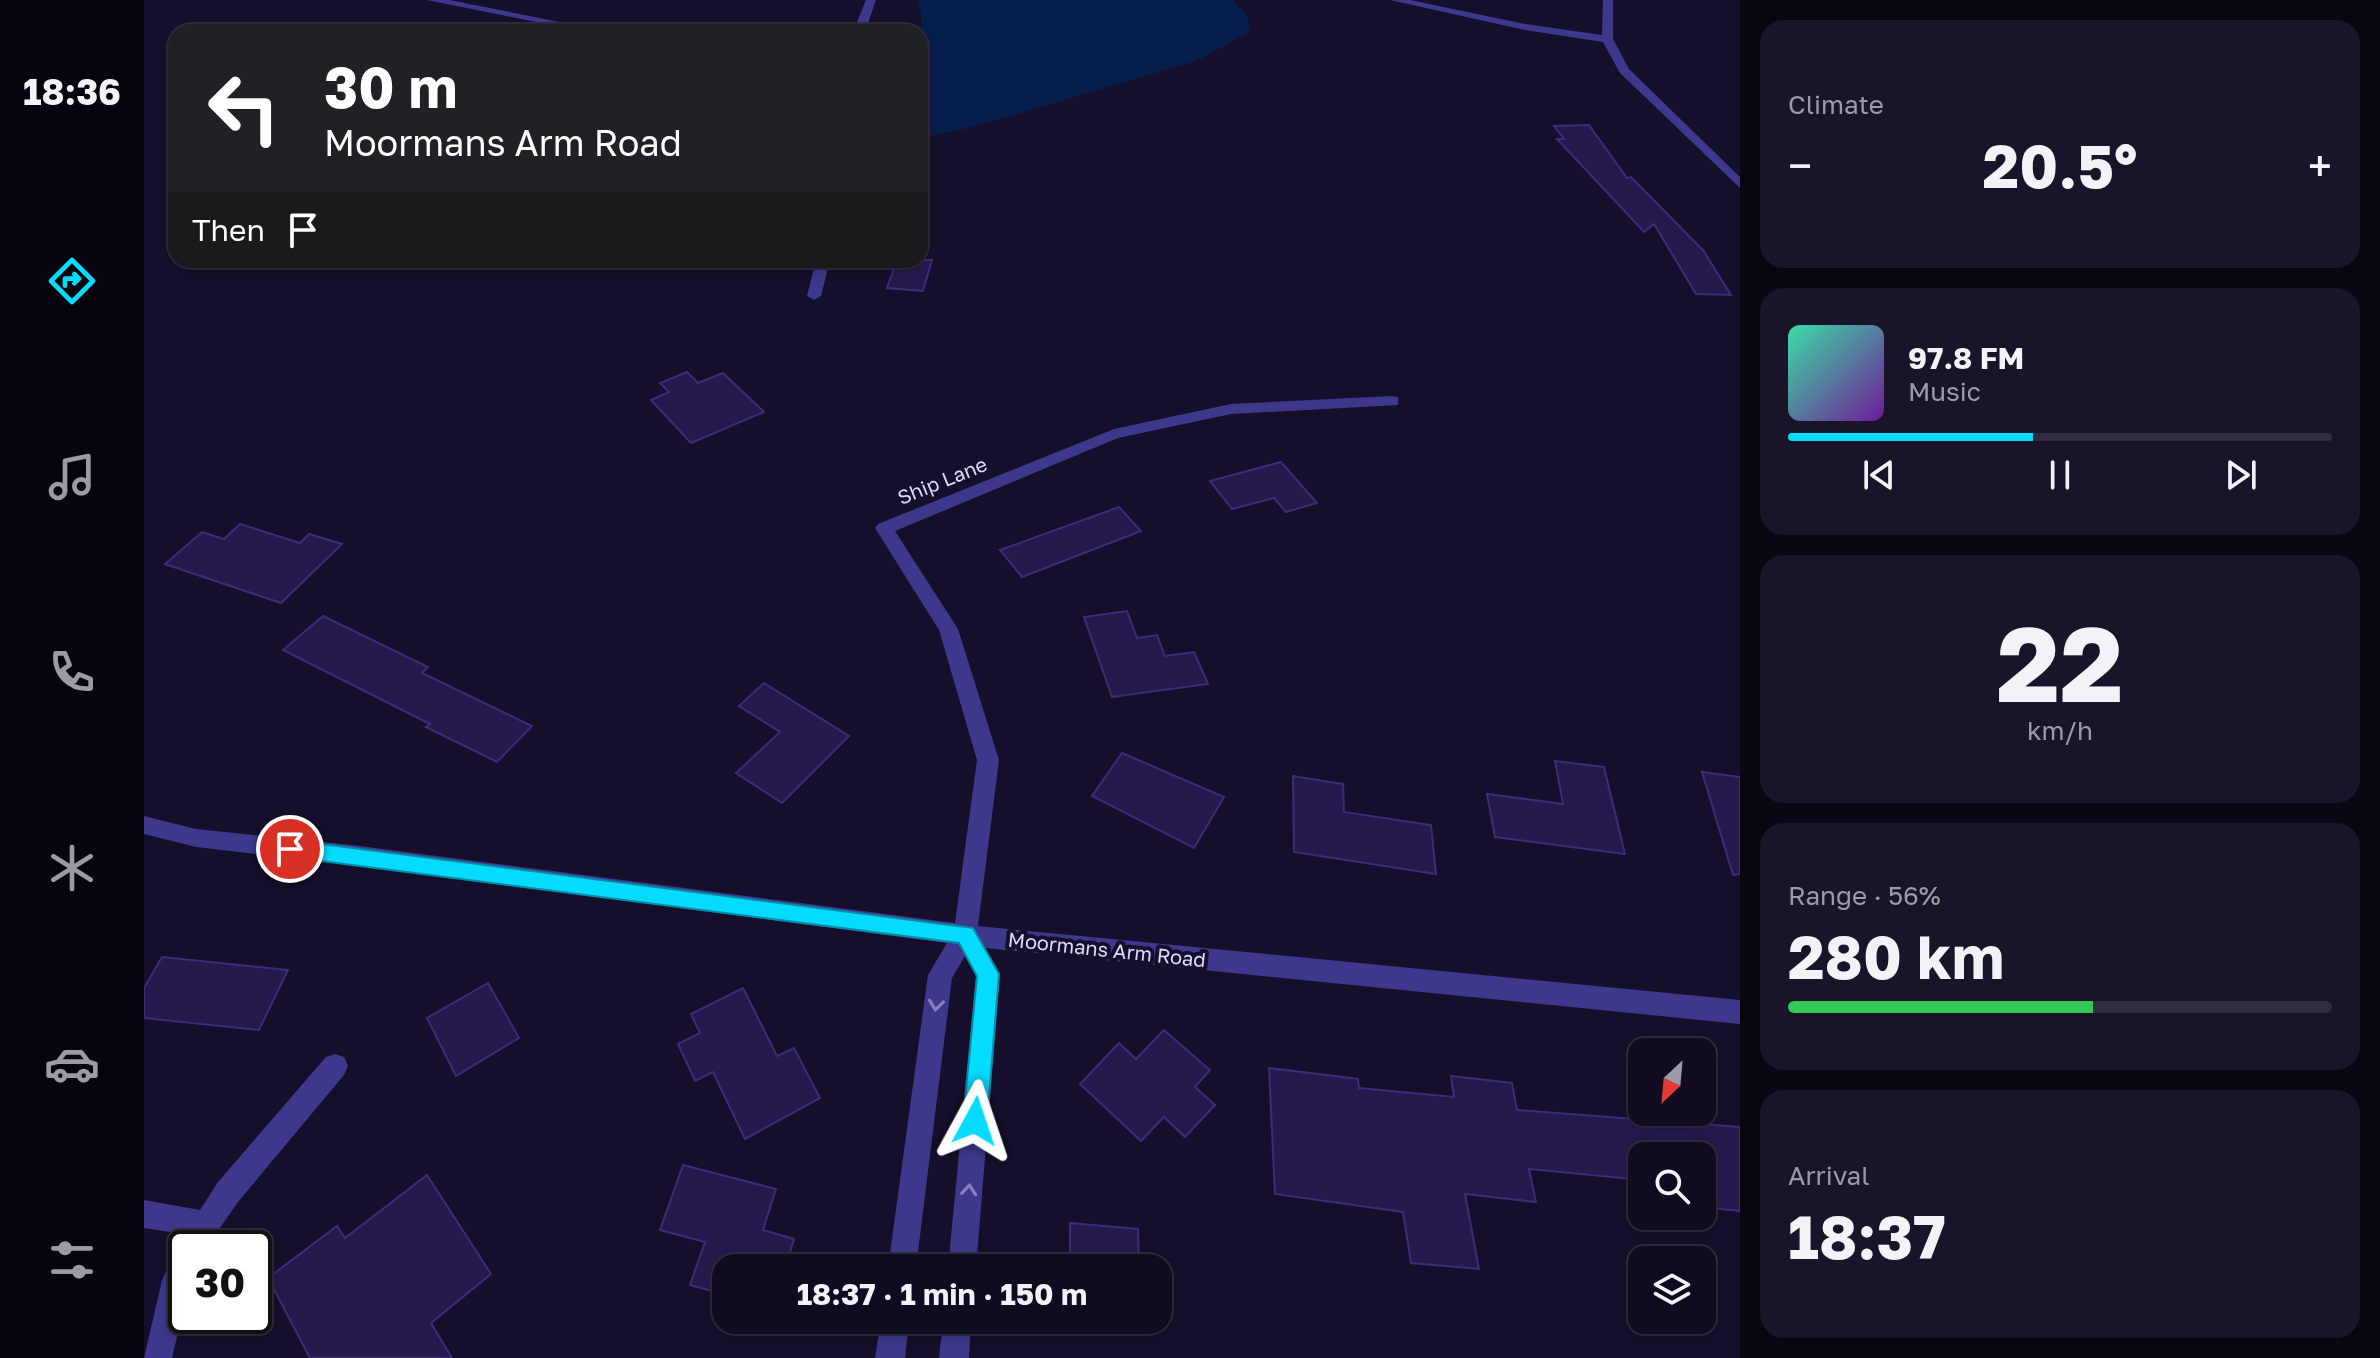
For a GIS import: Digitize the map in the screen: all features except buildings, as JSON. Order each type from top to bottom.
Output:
[{"type":"street","points":[[432,0],[561,24]]},
{"type":"street","points":[[862,24],[871,0]]},
{"type":"street","points":[[1395,0],[1525,27],[1607,39]]},
{"type":"street","points":[[1608,0],[1607,39],[1624,71],[1740,184]]},
{"type":"street","points":[[814,296],[821,268]]},
{"type":"street","name":"Ship Lane","points":[[965,935],[988,760],[948,629],[884,528],[1114,434],[1231,409],[1392,401]]},
{"type":"street","name":"Moormans Arm Road","points":[[144,825],[196,838],[352,855],[965,935],[1740,1012]]},
{"type":"street","points":[[904,1254],[940,975],[965,935],[988,974],[963,1254]]},
{"type":"street","points":[[200,1230],[228,1192],[335,1066]]},
{"type":"street","points":[[144,1214],[204,1224]]},
{"type":"street","points":[[157,1358],[168,1313]]},
{"type":"street","points":[[890,1358],[893,1334]]},
{"type":"street","points":[[954,1358],[956,1334]]},
{"type":"water","points":[[917,0],[1233,0],[1247,15],[1250,32],[1196,61],[973,127],[928,136],[928,24],[921,24]]},
{"type":"route","points":[[290,849],[965,935],[988,974],[975,1121]]}]
